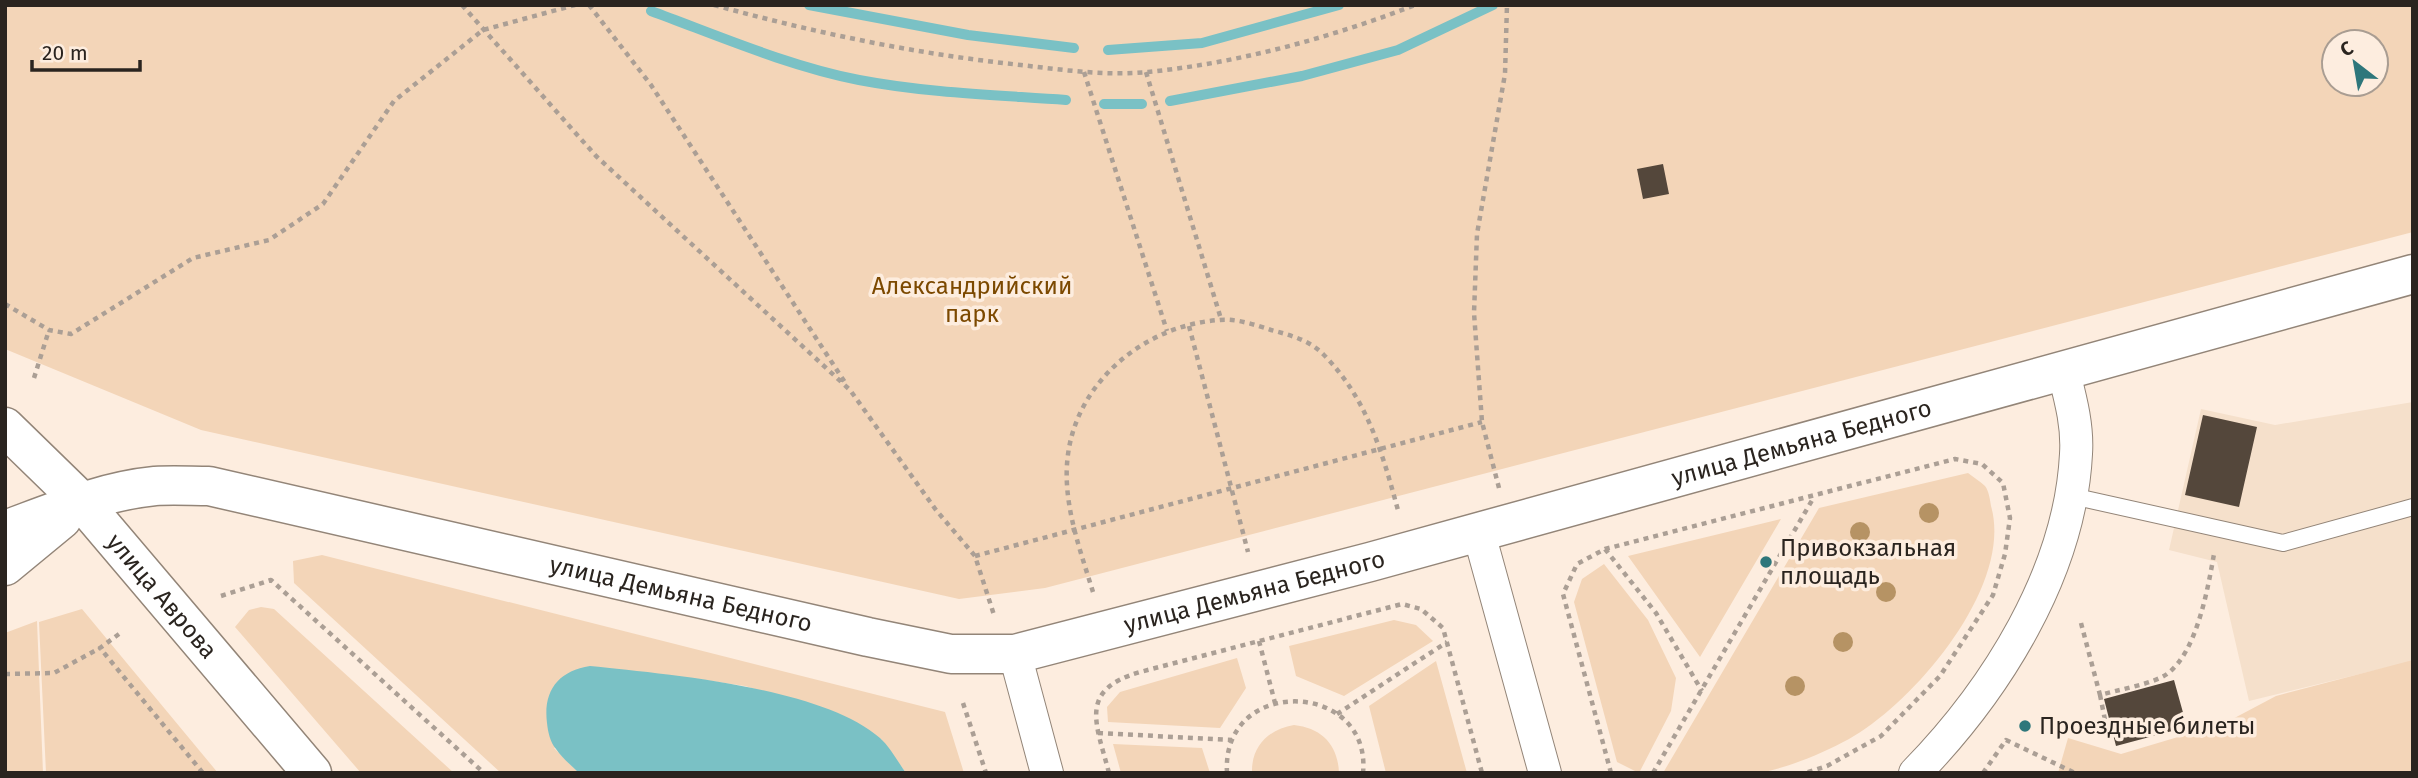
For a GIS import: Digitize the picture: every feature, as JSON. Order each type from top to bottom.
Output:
[{"type":"street","name":"улица Демьяна Бедного","points":[[5,530],[82,502],[156,486],[209,486],[868,637],[951,654],[983,657],[1015,654],[2413,274]]},
{"type":"street","points":[[1915,772],[1972,708],[2014,642],[2048,573],[2072,496],[2076,452],[2075,418],[2063,369]]},
{"type":"street","name":"улица Аврова","points":[[5,428],[82,502],[179,612],[312,773]]},
{"type":"street","points":[[5,566],[82,502]]},
{"type":"street","points":[[1478,530],[1545,773]]},
{"type":"street","points":[[1015,654],[1047,773]]},
{"type":"lane","points":[[2072,496],[2283,543],[2413,507]]},
{"type":"path","points":[[462,5],[596,156],[850,390]]},
{"type":"path","points":[[5,304],[49,330],[71,334],[193,258],[269,240],[323,204],[394,102],[483,30],[575,5]]},
{"type":"path","points":[[589,5],[651,85],[850,390],[936,510],[975,556],[994,615]]},
{"type":"path","points":[[714,5],[873,45],[1084,72],[1146,72],[1218,62],[1373,21],[1415,5]]},
{"type":"path","points":[[1499,488],[1482,422],[1474,313],[1477,234],[1505,74],[1507,5]]},
{"type":"path","points":[[1084,72],[1167,331]]},
{"type":"path","points":[[1146,72],[1221,319]]},
{"type":"path","points":[[1093,592],[1075,530],[1067,477],[1075,424],[1111,368],[1134,348],[1167,331],[1221,319],[1296,337],[1321,352],[1348,382],[1365,409],[1382,450],[1399,514]]},
{"type":"path","points":[[1189,326],[1248,552]]},
{"type":"path","points":[[34,378],[49,330]]},
{"type":"path","points":[[975,556],[1482,422]]},
{"type":"path","points":[[1611,773],[1563,594],[1577,564],[1605,549],[1955,459],[1982,464],[2003,483],[2010,518],[2005,554],[1993,595],[1940,676],[1881,736],[1827,766],[1805,773]]},
{"type":"path","points":[[1653,773],[1814,496]]},
{"type":"path","points":[[2100,695],[2166,675],[2177,664],[2191,639],[2206,601],[2219,529]]},
{"type":"path","points":[[1605,549],[1656,613],[1702,692]]},
{"type":"path","points":[[221,596],[271,580],[484,773]]},
{"type":"path","points":[[1109,773],[1098,733],[1097,709],[1107,685],[1131,674],[1402,604],[1421,609],[1443,628],[1482,773]]},
{"type":"path","points":[[2081,623],[2107,730]]},
{"type":"path","points":[[5,674],[54,673],[100,648],[119,634]]},
{"type":"path","points":[[1259,641],[1275,703]]},
{"type":"path","points":[[1337,714],[1447,642]]},
{"type":"path","points":[[100,648],[203,773]]},
{"type":"path","points":[[1227,773],[1232,740],[1250,717],[1275,703],[1308,701],[1337,714],[1352,729],[1361,748],[1363,773]]},
{"type":"path","points":[[963,703],[986,773]]},
{"type":"path","points":[[1098,733],[1232,740]]},
{"type":"path","points":[[1983,773],[2006,740],[2074,773]]},
{"type":"shaded area","points":[[2413,402],[2413,661],[2249,701],[2217,562],[2169,550],[2201,409],[2275,425]]},
{"type":"green space","name":"Александрийский парк","points":[[5,5],[2413,5],[2413,232],[1045,588],[959,599],[201,430],[5,349]]},
{"type":"green space","points":[[1968,473],[1985,486],[1990,498],[1994,538],[1988,571],[1973,605],[1953,639],[1929,671],[1902,699],[1849,739],[1782,768],[1747,774],[1663,773],[1819,508]]},
{"type":"green space","points":[[1781,519],[1700,657],[1628,556]]},
{"type":"green space","points":[[322,555],[945,712],[964,773],[906,773],[881,739],[829,711],[745,686],[698,679],[554,748],[579,773],[501,773],[294,583],[293,561]]},
{"type":"green space","points":[[1604,564],[1648,620],[1676,678],[1671,711],[1639,773],[1617,762],[1574,602],[1582,579]]},
{"type":"green space","points":[[261,607],[274,609],[454,773],[361,773],[235,627],[249,610]]},
{"type":"green space","points":[[82,609],[218,773],[46,773],[39,622]]},
{"type":"green space","points":[[1394,620],[1416,625],[1433,641],[1344,696],[1296,676],[1289,646]]},
{"type":"green space","points":[[37,621],[43,773],[5,773],[5,633]]},
{"type":"green space","points":[[1237,658],[1246,688],[1220,728],[1108,722],[1107,707],[1120,692]]},
{"type":"green space","points":[[2413,660],[2413,773],[2058,773],[2068,738],[2121,754],[2225,723],[2276,696]]},
{"type":"green space","points":[[1436,661],[1467,773],[1386,773],[1369,706]]},
{"type":"green space","points":[[1294,725],[1313,730],[1327,740],[1335,754],[1339,773],[1252,773],[1252,763],[1263,740],[1277,730]]},
{"type":"green space","points":[[1113,744],[1202,748],[1210,773],[1121,773]]},
{"type":"water","points":[[590,666],[742,686],[821,706],[854,721],[880,738],[906,773],[579,773],[552,743],[546,712],[550,692],[555,684],[569,673]]},
{"type":"building","points":[[1663,164],[1669,194],[1643,199],[1637,169]]},
{"type":"building","points":[[2203,415],[2257,427],[2239,507],[2185,495]]},
{"type":"building","points":[[2174,680],[2187,727],[2116,746],[2104,699]]},
{"type":"waterway","points":[[809,5],[968,35],[1074,48]]},
{"type":"waterway","points":[[1108,50],[1202,43],[1339,5]]},
{"type":"waterway","points":[[1170,101],[1302,76],[1398,50],[1493,5]]},
{"type":"waterway","points":[[651,11],[780,59],[859,80],[936,91],[1066,100]]},
{"type":"waterway","points":[[1104,104],[1142,104]]},
{"type":"place","name":"Привокзальная площадь","points":[[1766,562]]},
{"type":"place","name":"Проездные билеты","points":[[2025,726]]}]
